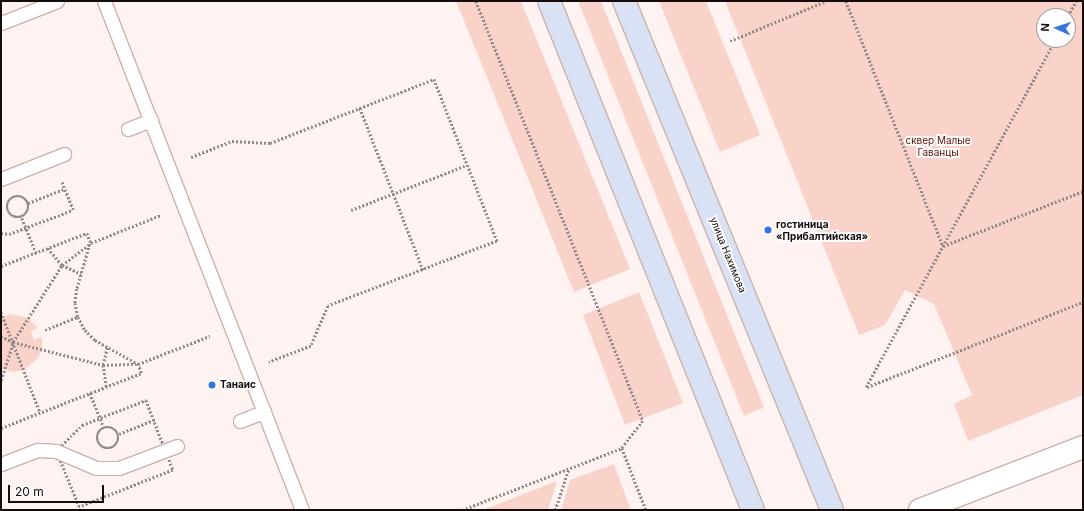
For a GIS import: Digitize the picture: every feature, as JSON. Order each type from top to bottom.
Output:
[{"type":"main road","points":[[549,1],[753,510]]},
{"type":"main road","name":"улица Нахимова","points":[[624,1],[832,510]]},
{"type":"street","points":[[920,510],[1083,447]]},
{"type":"lane","points":[[1,23],[57,1]]},
{"type":"lane","points":[[104,1],[302,510]]},
{"type":"lane","points":[[128,129],[151,120]]},
{"type":"lane","points":[[1,179],[58,156]]},
{"type":"lane","points":[[240,421],[264,412]]},
{"type":"lane","points":[[1,464],[38,450],[56,451],[96,468],[119,468],[171,448]]},
{"type":"path","points":[[462,510],[622,448],[643,421],[476,1]]},
{"type":"path","points":[[730,41],[820,2],[826,1]]},
{"type":"path","points":[[846,1],[943,246]]},
{"type":"path","points":[[1051,48],[866,387],[1083,302]]},
{"type":"path","points":[[168,166],[232,141],[270,143],[434,79],[497,241],[328,306],[311,346],[248,370]]},
{"type":"path","points":[[360,108],[422,270]]},
{"type":"path","points":[[1,233],[9,234],[73,210],[64,189],[58,156]]},
{"type":"path","points":[[351,210],[467,164]]},
{"type":"path","points":[[28,203],[64,189]]},
{"type":"path","points":[[943,246],[1083,191]]},
{"type":"path","points":[[20,196],[28,203],[29,209],[22,218],[11,216],[7,205],[14,197],[20,196]]},
{"type":"path","points":[[22,218],[36,253]]},
{"type":"path","points":[[1,380],[13,342],[62,265],[91,243],[146,221]]},
{"type":"path","points":[[1,266],[87,233],[91,243],[81,274],[75,303],[78,317],[85,330],[107,347],[138,364],[141,373],[1,428]]},
{"type":"path","points":[[48,248],[62,265],[81,274]]},
{"type":"path","points":[[1,312],[40,412]]},
{"type":"path","points":[[45,330],[78,317]]},
{"type":"path","points":[[1,336],[13,342],[103,365],[138,364],[231,327]]},
{"type":"path","points":[[106,386],[103,365],[107,347]]},
{"type":"path","points":[[90,393],[104,428]]},
{"type":"path","points":[[56,451],[82,425],[146,400],[154,420],[171,448]]},
{"type":"path","points":[[119,434],[154,420]]},
{"type":"path","points":[[110,427],[119,434],[117,446],[106,449],[101,447],[97,437],[104,428],[110,427]]},
{"type":"path","points":[[622,448],[646,510]]},
{"type":"path","points":[[555,510],[569,468]]},
{"type":"green space","points":[[456,1],[521,1],[630,269],[574,292]]},
{"type":"green space","points":[[578,1],[601,1],[764,407],[744,416]]},
{"type":"green space","points":[[659,1],[706,1],[760,135],[720,152]]},
{"type":"green space","name":"сквер Малые Гаванцы","points":[[725,1],[1083,1],[1083,395],[968,441],[954,404],[972,395],[934,304],[905,290],[885,325],[859,335]]},
{"type":"green space","points":[[639,292],[683,403],[625,425],[583,315]]},
{"type":"green space","points":[[11,314],[28,318],[38,328],[31,331],[34,340],[42,337],[42,349],[38,358],[24,370],[13,372],[1,369],[1,317]]},
{"type":"green space","points":[[614,464],[631,510],[561,510],[570,480]]},
{"type":"green space","points":[[557,481],[548,510],[483,510]]},
{"type":"place","name":"гостиница «Прибалтийская»","points":[[768,230]]},
{"type":"place","name":"Танаис","points":[[212,385]]}]
